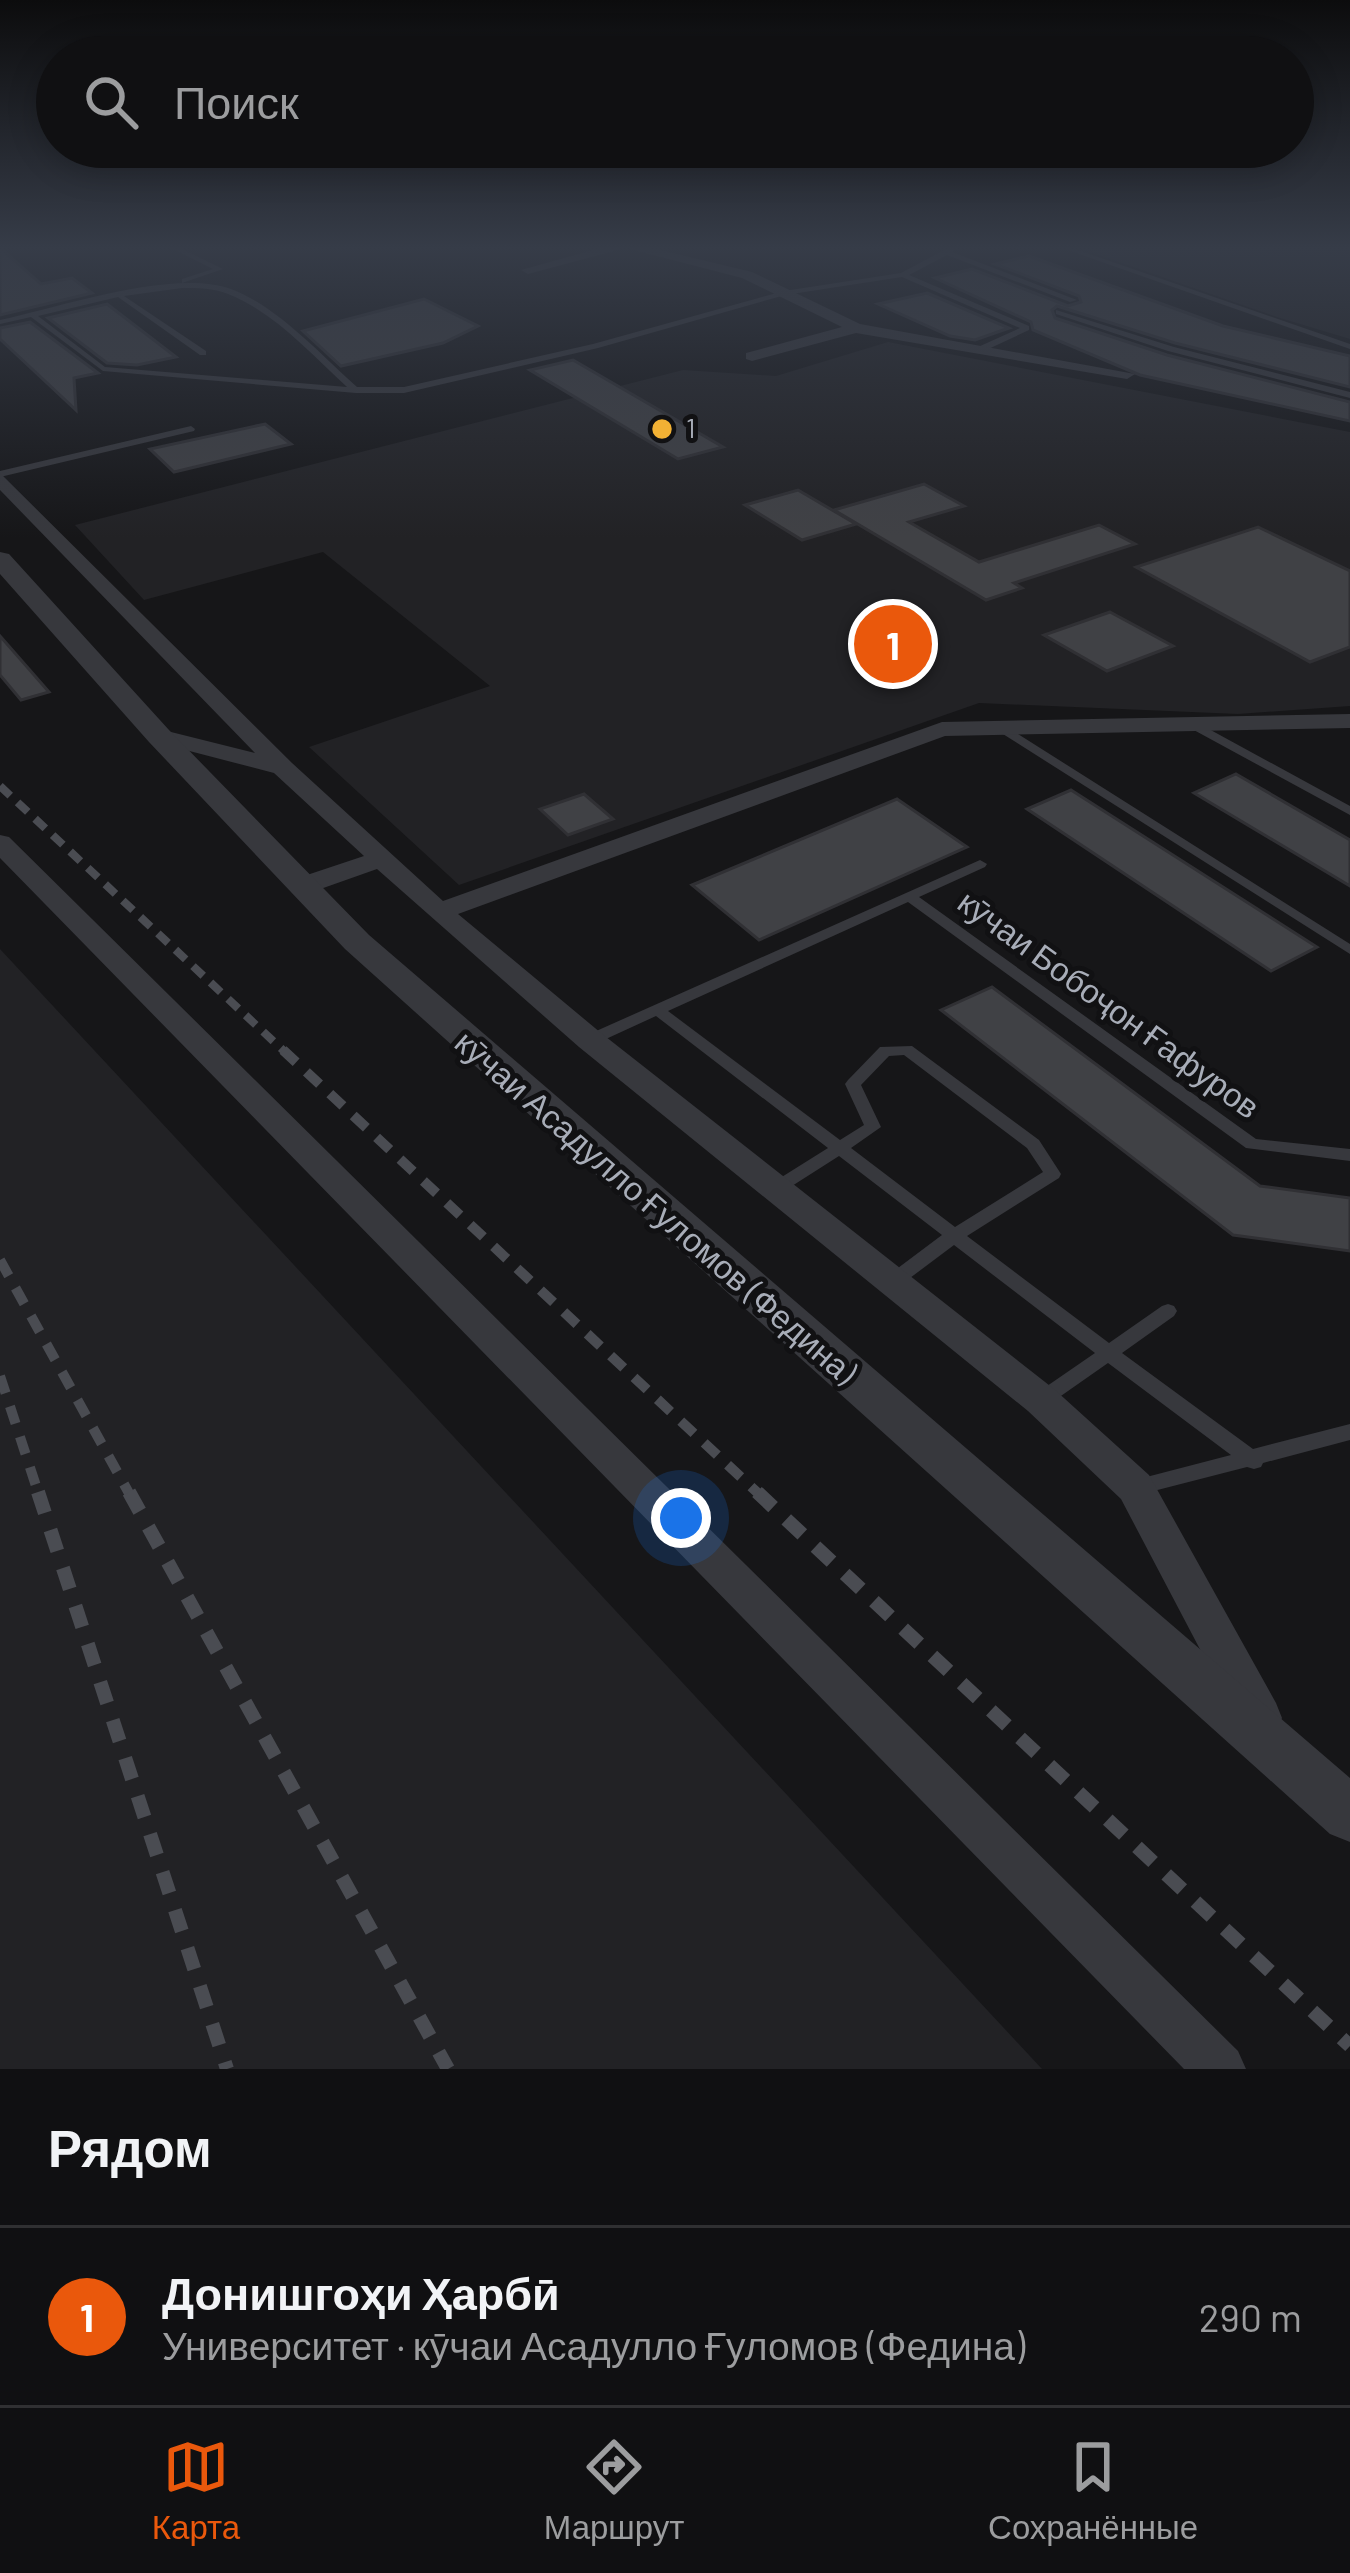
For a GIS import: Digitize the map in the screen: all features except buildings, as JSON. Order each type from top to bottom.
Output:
[{"type":"street","points":[[752,356],[795,345]]},
{"type":"street","points":[[955,345],[1127,374]]},
{"type":"street","points":[[0,476],[283,768],[439,912],[590,1040],[1041,1400],[1135,1487],[1280,1754]]},
{"type":"street","name":"кӯчаи Асадулло Ғуломов (Федина)","points":[[0,560],[159,736],[357,942],[1350,1814]]},
{"type":"street","points":[[439,912],[942,729],[1350,721]]},
{"type":"street","points":[[159,736],[283,768]]},
{"type":"street","points":[[0,843],[1220,2069]]},
{"type":"street","points":[[302,886],[382,860]]},
{"type":"lane","points":[[71,345],[103,369],[356,390],[427,387],[588,345]]},
{"type":"lane","points":[[190,345],[203,353]]},
{"type":"lane","points":[[304,345],[356,390]]},
{"type":"lane","points":[[981,349],[991,345]]},
{"type":"lane","points":[[1158,345],[1350,395]]},
{"type":"lane","points":[[0,476],[191,429]]},
{"type":"lane","points":[[999,726],[1350,950]]},
{"type":"lane","points":[[1196,726],[1350,811]]},
{"type":"lane","points":[[590,1040],[980,864]]},
{"type":"lane","name":"кӯчаи Бобоҷон Ғафуров","points":[[909,896],[1252,1144],[1350,1155]]},
{"type":"lane","points":[[657,1010],[1254,1461]]},
{"type":"lane","points":[[776,1189],[874,1127],[853,1084],[885,1051],[907,1050],[1033,1144],[1053,1174],[952,1237],[892,1282]]},
{"type":"lane","points":[[1041,1400],[1168,1311]]},
{"type":"lane","points":[[1135,1487],[1254,1461],[1350,1432]]},
{"type":"shaded area","points":[[880,345],[901,345],[1350,432],[1350,706],[1238,714],[979,703],[459,885],[309,747],[490,686],[323,552],[144,600],[75,525],[683,370],[776,376]]},
{"type":"shaded area","points":[[0,949],[1042,2069],[0,2069]]},
{"type":"railway","points":[[0,786],[286,1053]]},
{"type":"railway","points":[[283,1050],[760,1495]]},
{"type":"railway","points":[[0,1260],[130,1495]]},
{"type":"railway","points":[[0,1376],[39,1495]]},
{"type":"railway","points":[[38,1492],[227,2069]]},
{"type":"railway","points":[[129,1492],[448,2069]]},
{"type":"railway","points":[[757,1492],[1350,2046]]},
{"type":"place","name":"1","points":[[662,429]]},
{"type":"place","name":"Донишгоҳи Ҳарбӣ","points":[[893,644]]}]
